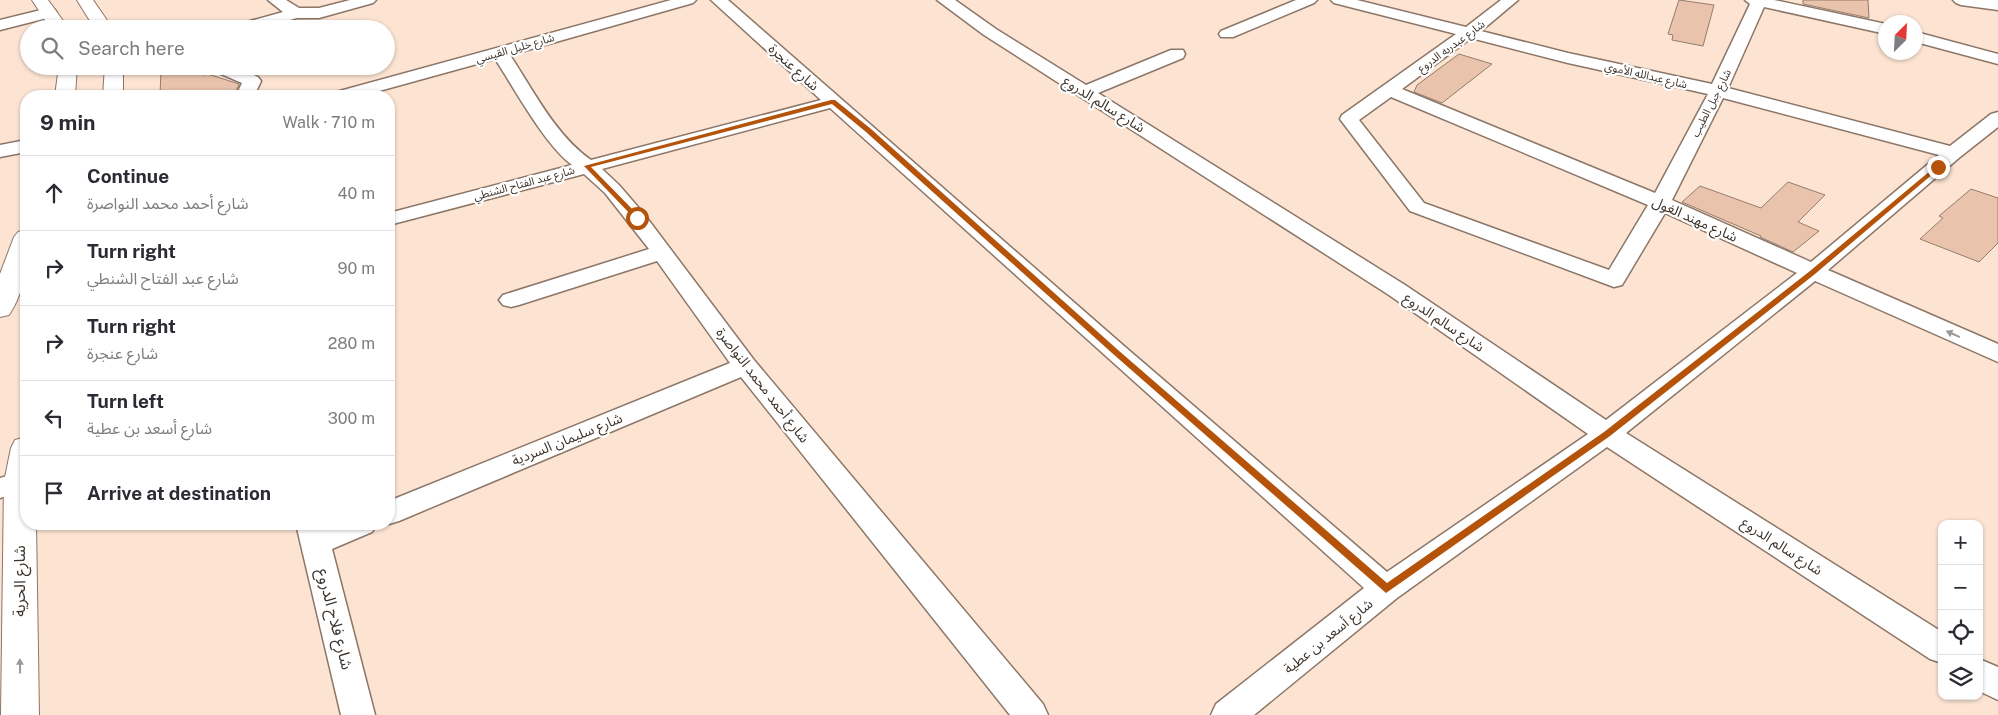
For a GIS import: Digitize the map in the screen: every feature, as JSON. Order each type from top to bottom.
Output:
[{"type":"highway","points":[[85,0],[98,20]]},
{"type":"highway","points":[[45,7],[54,20]]},
{"type":"highway","points":[[66,90],[67,75]]},
{"type":"highway","points":[[113,90],[114,75]]},
{"type":"highway","points":[[0,310],[7,273],[20,249]]},
{"type":"highway","name":"شارع الحرية","points":[[20,466],[10,496],[20,715]]},
{"type":"street","points":[[276,0],[296,13]]},
{"type":"street","points":[[271,20],[296,13],[319,13],[368,0]]},
{"type":"street","name":"شارع خليل القيسي","points":[[364,90],[688,0]]},
{"type":"street","name":"شارع عنجرة","points":[[719,0],[1115,352],[1386,589]]},
{"type":"street","name":"شارع سالم الدروع","points":[[945,0],[990,32],[1397,290],[1607,434],[1938,645]]},
{"type":"street","points":[[1227,34],[1309,0]]},
{"type":"street","name":"شارع عبدالله الأموي","points":[[1339,0],[1468,31],[1568,58],[1718,91],[1953,153]]},
{"type":"street","name":"شارع عبدربه الدروع","points":[[1510,0],[1489,18],[1468,31],[1349,119],[1417,207],[1614,280],[1660,203]]},
{"type":"street","points":[[1756,0],[1809,6],[1878,27]]},
{"type":"street","name":"شارع جبل الطيب","points":[[1660,203],[1718,91],[1756,0]]},
{"type":"street","points":[[1961,0],[1998,5]]},
{"type":"street","points":[[0,25],[45,7]]},
{"type":"street","points":[[1923,39],[1998,60]]},
{"type":"street","name":"شارع أحمد محمد النواصرة","points":[[500,53],[556,140],[570,154],[587,166],[631,211],[664,252],[745,366],[1031,715]]},
{"type":"street","points":[[1085,92],[1177,54]]},
{"type":"street","points":[[238,75],[252,81],[248,90]]},
{"type":"street","name":"شارع مهند الغول","points":[[1390,90],[1660,203],[1998,354]]},
{"type":"street","name":"شارع عبد الفتاح الشنطي","points":[[395,217],[833,102]]},
{"type":"street","name":"شارع أسعد بن عطية","points":[[1228,715],[1386,589],[1607,434],[1812,272],[1953,153],[1998,118]]},
{"type":"street","points":[[0,151],[20,147]]},
{"type":"street","points":[[511,300],[664,252]]},
{"type":"street","name":"شارع سليمان السردية","points":[[395,511],[745,366]]},
{"type":"street","points":[[314,533],[330,530]]},
{"type":"street","name":"شارع فلاح الدروع","points":[[314,533],[358,715]]},
{"type":"street","points":[[1983,676],[1998,685]]},
{"type":"building","points":[[1679,0],[1714,5],[1703,46],[1672,40],[1673,35],[1668,34]]},
{"type":"building","points":[[1803,0],[1868,0],[1869,18],[1803,4]]},
{"type":"building","points":[[1459,54],[1492,64],[1442,103],[1414,92],[1417,85]]},
{"type":"building","points":[[161,75],[211,75],[239,84],[236,90],[160,90]]},
{"type":"building","points":[[1788,182],[1825,195],[1798,222],[1819,231],[1793,252],[1682,202],[1700,186],[1761,208]]},
{"type":"building","points":[[1971,189],[1998,198],[1998,243],[1979,262],[1920,239],[1943,218],[1939,216]]},
{"type":"route","points":[[637,218],[587,166],[833,102],[1386,589],[1607,434],[1812,272],[1938,167]]}]
